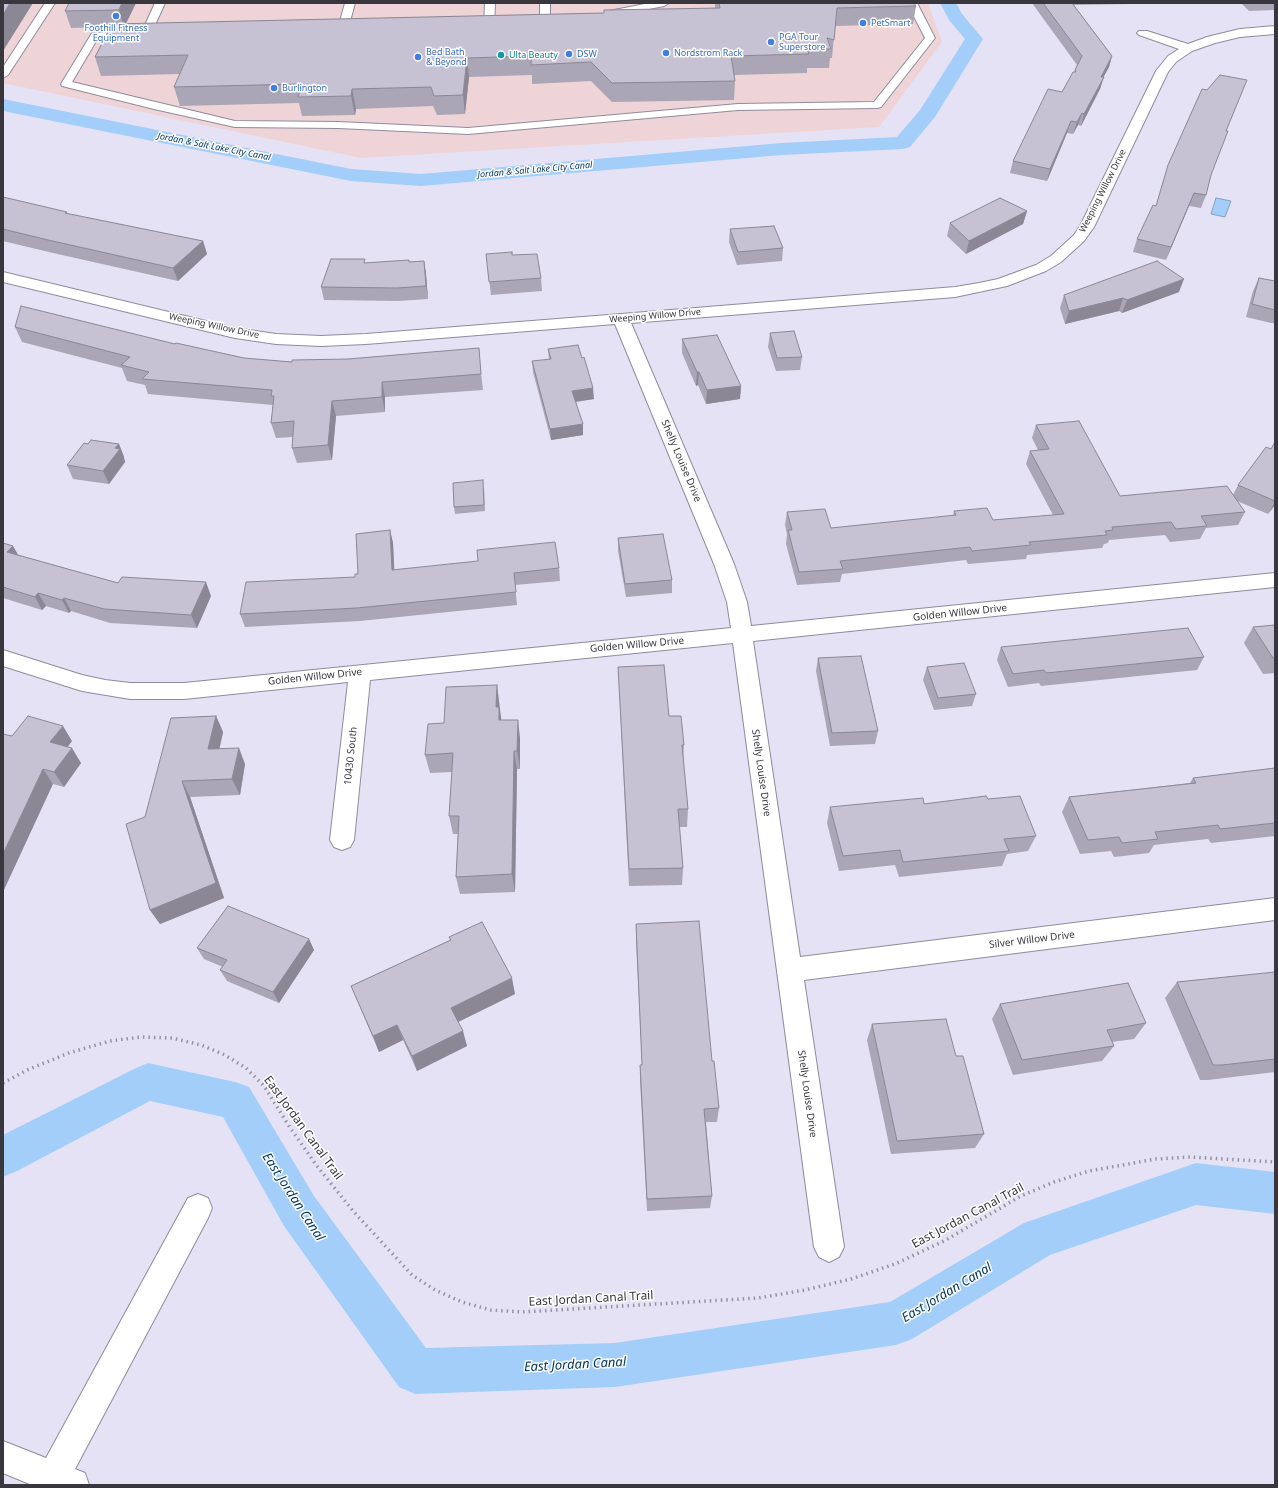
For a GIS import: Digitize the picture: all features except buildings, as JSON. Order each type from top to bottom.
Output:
[{"type":"street","name":"Weeping Willow Drive","points":[[3,277],[235,333],[291,340],[321,341],[359,340],[955,292],[1002,283],[1041,268],[1061,256],[1079,238],[1087,227],[1162,71],[1172,59],[1188,48],[1224,36],[1275,30]]},
{"type":"street","points":[[1143,32],[1188,48]]},
{"type":"street","name":"Shelly Louise Drive","points":[[621,319],[724,564],[737,602],[829,1247]]},
{"type":"street","name":"Golden Willow Drive","points":[[4,661],[82,683],[130,691],[184,691],[1275,580]]},
{"type":"street","name":"10430 South","points":[[342,840],[360,672]]},
{"type":"street","name":"Silver Willow Drive","points":[[789,970],[1275,909]]},
{"type":"street","points":[[3,1457],[63,1481],[198,1208]]},
{"type":"lane","points":[[3,75],[50,3]]},
{"type":"lane","points":[[146,34],[160,3]]},
{"type":"lane","points":[[343,29],[350,3]]},
{"type":"lane","points":[[490,3],[485,26],[503,25]]},
{"type":"lane","points":[[545,3],[545,24]]},
{"type":"lane","points":[[598,16],[664,3]]},
{"type":"lane","points":[[161,34],[95,35],[66,84],[235,124],[338,125],[468,130],[738,107],[877,104],[930,38],[912,3]]},
{"type":"path","name":"East Jordan Canal Trail","points":[[3,1083],[27,1070],[68,1053],[110,1040],[142,1037],[172,1038],[201,1045],[225,1055],[246,1068],[264,1086],[289,1126],[317,1166],[352,1211],[412,1274],[435,1290],[462,1302],[491,1310],[522,1312],[758,1298],[805,1290],[851,1279],[895,1264],[944,1241],[1021,1196],[1054,1182],[1089,1171],[1156,1159],[1190,1157],[1275,1162]]},
{"type":"shaded area","points":[[3,3],[928,3],[942,42],[879,127],[361,158],[3,83]]},
{"type":"water","points":[[1216,198],[1231,201],[1225,217],[1211,214]]},
{"type":"waterway","name":"Jordan & Salt Lake City Canal","points":[[3,105],[351,175],[421,180],[782,149],[903,143],[928,113],[974,39],[955,16],[948,3]]},
{"type":"waterway","name":"East Jordan Canal","points":[[3,1157],[148,1082],[235,1101],[299,1211],[415,1371],[615,1365],[896,1323],[1039,1238],[1196,1184],[1275,1193]]},
{"type":"place","name":"Foothill Fitness Equipment","points":[[116,16]]},
{"type":"place","name":"PetSmart","points":[[863,23]]},
{"type":"place","name":"PGA Tour Superstore","points":[[771,42]]},
{"type":"place","name":"Nordstrom Rack","points":[[666,53]]},
{"type":"place","name":"DSW","points":[[569,54]]},
{"type":"place","name":"Ulta Beauty","points":[[501,55]]},
{"type":"place","name":"Bed Bath & Beyond","points":[[418,57]]},
{"type":"place","name":"Burlington","points":[[274,88]]}]
